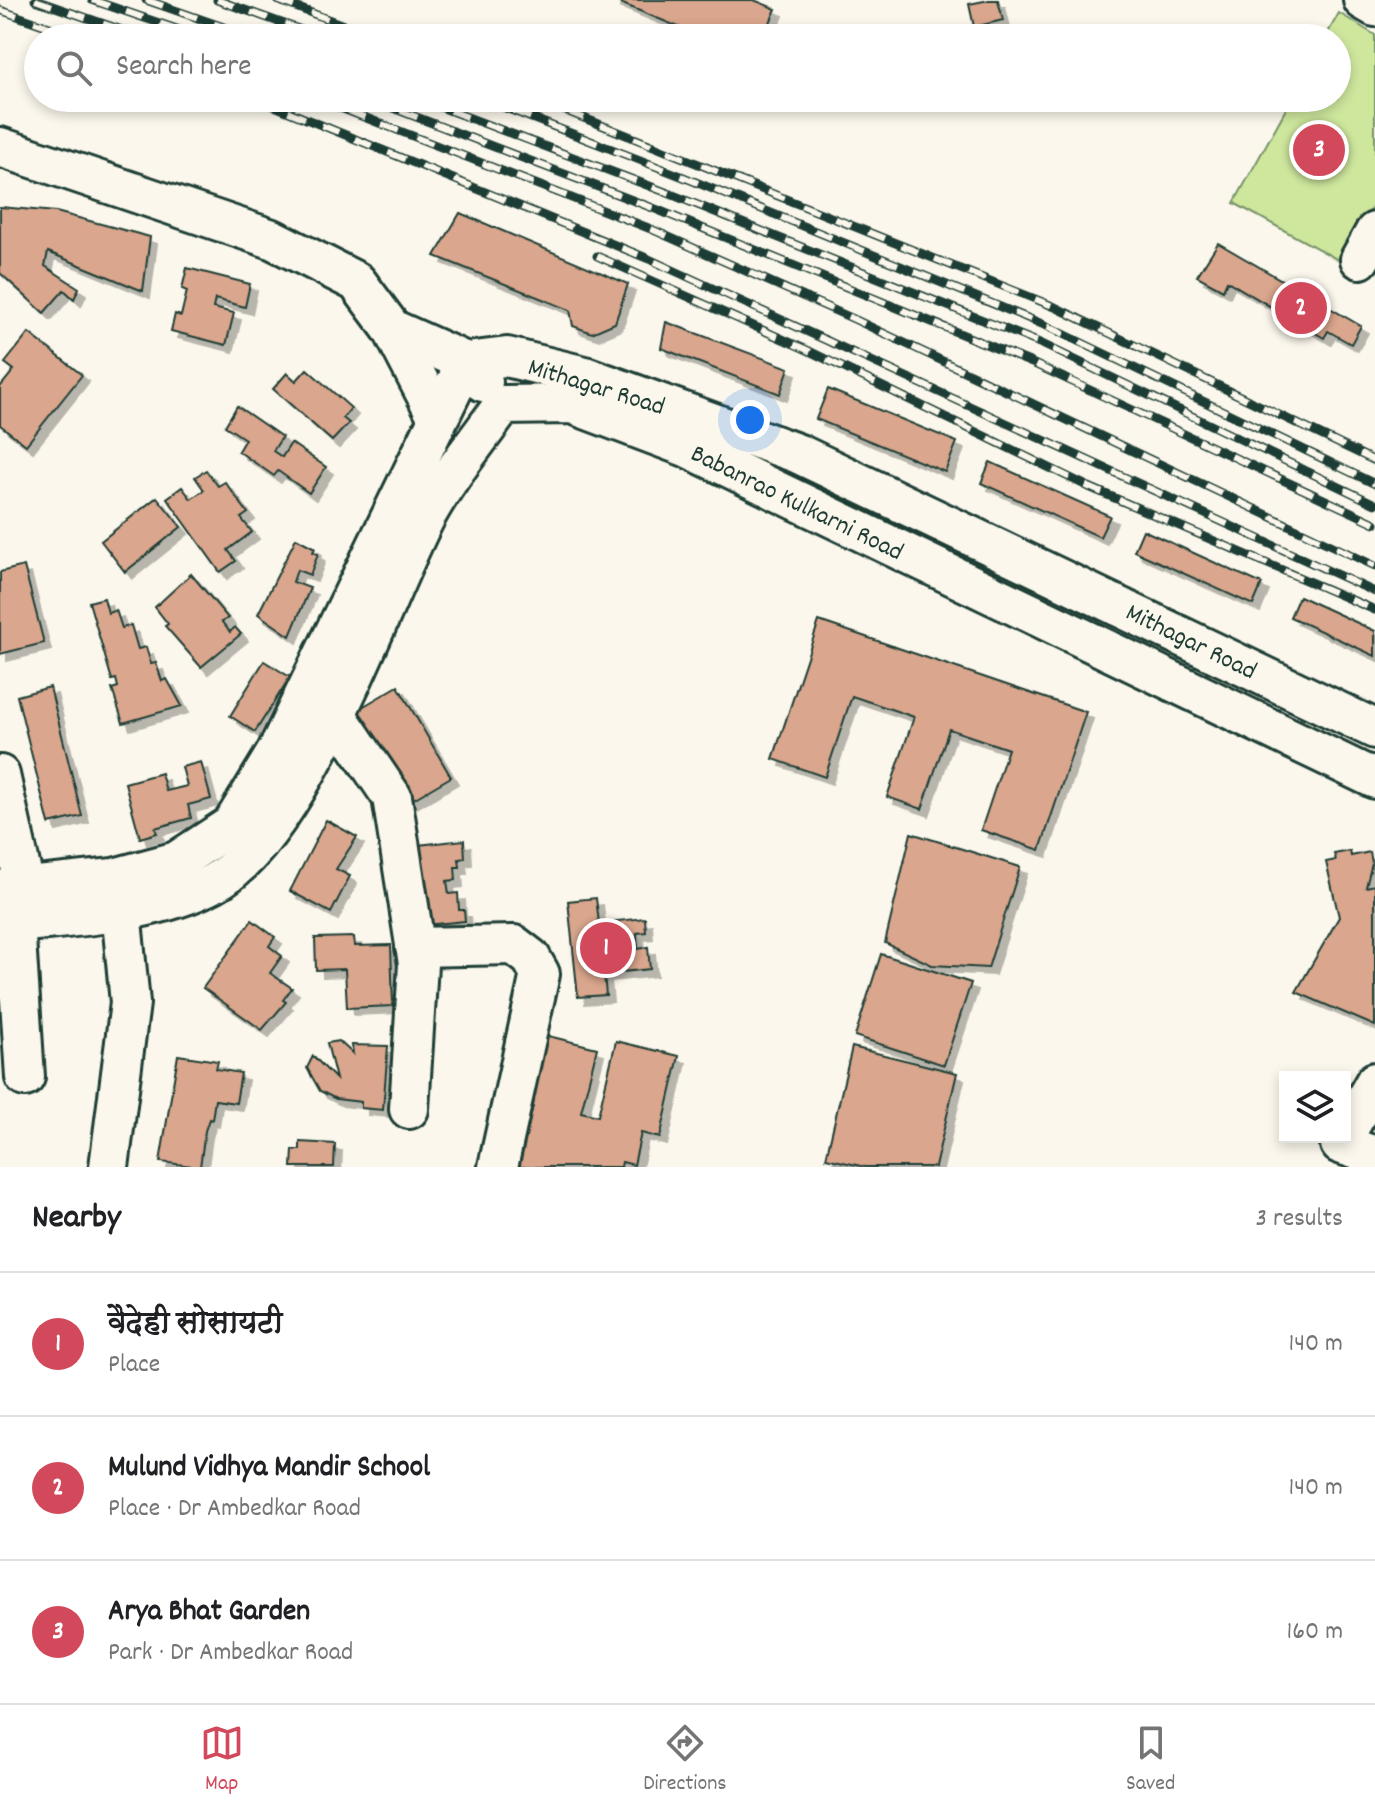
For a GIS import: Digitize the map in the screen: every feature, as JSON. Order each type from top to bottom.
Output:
[{"type":"street","points":[[1363,0],[1375,7]]},
{"type":"street","points":[[0,147],[272,239],[357,282],[392,329],[438,418]]},
{"type":"street","points":[[10,906],[118,894],[179,899],[217,882],[254,848],[282,815],[335,713],[425,518],[503,405],[466,362],[392,329]]},
{"type":"street","name":"Mithagar Road","points":[[466,362],[507,357],[585,376],[799,454],[1375,729]]},
{"type":"street","points":[[118,894],[232,825],[276,753],[466,362]]},
{"type":"street","name":"Babanrao Kulkarni Road","points":[[503,405],[572,404],[686,447],[1375,779]]},
{"type":"street","points":[[335,713],[392,797],[418,964],[409,1109]]},
{"type":"street","points":[[0,775],[25,1077]]},
{"type":"street","points":[[109,1167],[130,1003],[118,894]]},
{"type":"street","points":[[415,947],[514,945],[531,958],[540,974],[498,1167]]},
{"type":"street","points":[[1347,1148],[1375,1082]]},
{"type":"green space","points":[[1339,13],[1375,35],[1375,202],[1342,262],[1234,203],[1284,112],[1351,112],[1351,24],[1333,24]]},
{"type":"building","points":[[613,0],[754,0],[776,9],[769,24],[671,24]]},
{"type":"building","points":[[998,0],[1003,20],[973,24],[969,4]]},
{"type":"building","points":[[0,207],[56,212],[150,237],[143,291],[48,252],[45,266],[79,288],[74,299],[64,290],[44,313],[0,273]]},
{"type":"building","points":[[460,213],[628,284],[615,323],[592,333],[573,326],[570,310],[435,256]]},
{"type":"building","points":[[1218,243],[1361,326],[1351,344],[1328,331],[1324,338],[1227,281],[1223,290],[1197,276]]},
{"type":"building","points":[[187,268],[250,284],[245,307],[215,299],[213,308],[234,313],[226,345],[171,331],[175,314],[181,316],[187,291],[182,289]]},
{"type":"building","points":[[666,322],[789,368],[780,394],[661,348]]},
{"type":"building","points":[[29,333],[82,375],[26,445],[0,425],[0,387],[14,370],[5,363]]},
{"type":"building","points":[[307,369],[351,408],[343,418],[349,423],[332,441],[273,389],[287,373],[296,381]]},
{"type":"building","points":[[828,389],[957,442],[945,472],[816,419]]},
{"type":"building","points":[[237,406],[282,437],[273,451],[282,457],[291,443],[326,467],[309,493],[278,471],[274,476],[238,451],[245,439],[225,426]]},
{"type":"building","points":[[990,462],[1110,516],[1100,537],[981,483]]},
{"type":"building","points":[[206,470],[218,486],[225,482],[248,513],[241,518],[252,532],[228,550],[236,561],[220,572],[167,498],[182,487],[191,499],[204,490],[195,477]]},
{"type":"building","points":[[157,497],[181,527],[125,572],[101,541]]},
{"type":"building","points":[[1143,530],[1262,584],[1253,605],[1134,551]]},
{"type":"building","points":[[296,538],[315,548],[313,552],[318,554],[310,575],[297,570],[293,582],[310,588],[290,636],[258,614]]},
{"type":"building","points":[[24,566],[44,643],[0,654],[0,572]]},
{"type":"building","points":[[191,574],[228,618],[222,622],[230,632],[235,627],[241,634],[201,667],[165,626],[168,624],[155,607]]},
{"type":"building","points":[[1299,596],[1375,631],[1375,656],[1290,617]]},
{"type":"building","points":[[104,598],[108,613],[116,610],[122,628],[131,625],[138,649],[146,647],[151,664],[156,663],[162,681],[167,679],[182,706],[123,723],[112,689],[118,687],[116,679],[112,680],[89,602]]},
{"type":"building","points":[[819,621],[1086,712],[1040,850],[981,830],[1008,749],[949,729],[922,809],[887,797],[914,717],[852,696],[825,777],[773,759]]},
{"type":"building","points":[[264,661],[290,677],[255,732],[230,716]]},
{"type":"building","points":[[398,686],[451,777],[410,801],[357,710]]},
{"type":"building","points":[[50,687],[82,816],[49,824],[17,696]]},
{"type":"building","points":[[201,762],[211,799],[188,805],[191,818],[155,828],[157,833],[140,838],[125,783],[161,773],[166,791],[187,786],[182,767]]},
{"type":"building","points":[[326,820],[357,837],[336,869],[350,876],[331,913],[290,891]]},
{"type":"building","points":[[911,833],[1020,867],[988,968],[932,965],[885,943]]},
{"type":"building","points":[[464,840],[465,858],[459,859],[460,867],[455,867],[456,880],[447,881],[449,894],[458,893],[459,910],[464,910],[465,921],[425,925],[418,845]]},
{"type":"building","points":[[1350,851],[1351,856],[1370,852],[1372,863],[1366,887],[1375,885],[1375,1026],[1296,992],[1339,917],[1326,862],[1336,860],[1334,854]]},
{"type":"building","points":[[596,898],[599,923],[645,918],[646,932],[637,933],[638,949],[648,947],[650,969],[604,974],[606,995],[578,997],[568,901]]},
{"type":"building","points":[[252,920],[275,937],[269,946],[282,956],[270,973],[292,988],[283,1000],[286,1002],[262,1030],[203,988]]},
{"type":"building","points":[[354,937],[355,946],[391,945],[393,1006],[347,1008],[345,969],[316,970],[315,938]]},
{"type":"building","points":[[881,954],[971,983],[944,1065],[855,1036]]},
{"type":"building","points":[[536,1033],[597,1048],[581,1112],[598,1116],[616,1041],[679,1056],[660,1138],[641,1133],[634,1165],[622,1162],[621,1167],[519,1167],[534,1101],[521,1098]]},
{"type":"building","points":[[339,1041],[353,1054],[352,1045],[388,1046],[383,1110],[361,1108],[361,1102],[336,1099],[320,1091],[307,1068],[313,1056],[336,1079],[327,1043]]},
{"type":"building","points":[[852,1047],[957,1073],[935,1167],[865,1167],[826,1158]]},
{"type":"building","points":[[178,1055],[218,1061],[216,1069],[241,1073],[236,1103],[215,1100],[212,1120],[209,1119],[205,1131],[200,1167],[160,1162]]},
{"type":"building","points":[[300,1142],[335,1144],[334,1167],[292,1167],[293,1150],[300,1150]]},
{"type":"railway","points":[[35,0],[104,24]]},
{"type":"railway","points":[[92,0],[162,24]]},
{"type":"railway","points":[[146,0],[215,24]]},
{"type":"railway","points":[[217,0],[285,24]]},
{"type":"railway","points":[[277,0],[341,24]]},
{"type":"railway","points":[[0,10],[40,24]]},
{"type":"railway","points":[[289,112],[649,259],[1375,592]]},
{"type":"railway","points":[[351,112],[651,229],[856,320],[1375,566]]},
{"type":"railway","points":[[403,112],[658,210],[1032,363],[1375,523]]},
{"type":"railway","points":[[454,112],[668,193],[1042,344],[1375,504]]},
{"type":"railway","points":[[516,112],[1047,326],[1375,484]]},
{"type":"railway","points":[[569,112],[1055,307],[1375,461]]},
{"type":"railway","points":[[597,256],[805,349],[1089,487],[1375,610]]},
{"type":"place","name":"Arya Bhat Garden","points":[[1319,150]]},
{"type":"place","name":"Mulund Vidhya Mandir School","points":[[1301,308]]},
{"type":"place","name":"वैदेही सोसायटी","points":[[606,948]]}]
